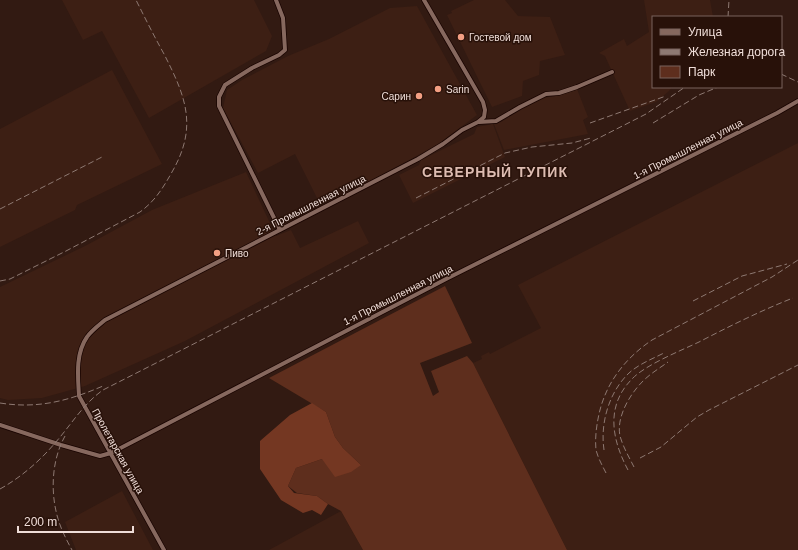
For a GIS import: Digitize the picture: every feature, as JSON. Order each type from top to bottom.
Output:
[{"type":"street","points":[[276,0],[283,18],[285,50],[279,55],[252,68],[225,85],[219,97],[219,106],[280,230]]},
{"type":"street","points":[[424,0],[483,102],[485,110],[484,117],[478,122]]},
{"type":"street","points":[[478,122],[496,121],[546,94],[559,93],[612,72]]},
{"type":"street","name":"1-я Промышленная улица","points":[[0,425],[100,456],[111,452],[448,278],[798,101]]},
{"type":"street","name":"2-я Промышленная улица","points":[[82,402],[79,396],[78,379],[80,352],[87,337],[105,320],[418,159],[443,144],[462,130],[478,122]]},
{"type":"street","name":"Пролетарская улица","points":[[82,402],[164,550]]},
{"type":"shaded area","points":[[62,0],[254,0],[272,36],[266,51],[149,118],[102,31],[83,40]]},
{"type":"shaded area","points":[[474,0],[505,0],[518,16],[550,17],[565,55],[540,61],[539,75],[523,81],[522,96],[492,107],[447,15],[452,13],[451,11]]},
{"type":"shaded area","points":[[644,0],[710,0],[713,16],[652,16],[652,88],[671,88],[656,102],[630,111],[605,56],[599,53],[624,39],[627,46],[649,32]]},
{"type":"shaded area","points":[[417,6],[477,115],[437,145],[361,186],[354,182],[318,200],[295,154],[258,173],[223,108],[227,90],[242,80],[288,56],[329,39],[390,8]]},
{"type":"shaded area","points":[[112,70],[162,164],[77,205],[75,210],[0,247],[0,129]]},
{"type":"shaded area","points":[[577,89],[588,117],[583,120],[588,134],[504,150],[494,124],[501,122],[518,110],[542,98],[556,96]]},
{"type":"shaded area","points":[[493,124],[505,157],[413,203],[399,175],[419,165],[421,160],[474,134],[477,127]]},
{"type":"shaded area","points":[[798,143],[798,550],[567,550],[473,363],[482,359],[481,356],[489,352],[490,354],[541,328],[518,285]]},
{"type":"shaded area","points":[[246,172],[276,236],[291,230],[300,248],[358,221],[369,243],[185,341],[85,386],[42,398],[8,400],[0,398],[0,287],[85,246],[152,210]]},
{"type":"shaded area","points":[[312,403],[326,412],[335,437],[343,448],[361,465],[351,472],[335,477],[322,459],[296,468],[288,486],[294,493],[317,496],[328,504],[321,515],[312,510],[303,513],[281,500],[260,469],[260,441],[290,415]]},
{"type":"shaded area","points":[[122,491],[153,550],[76,550],[65,522]]},
{"type":"shaded area","points":[[341,511],[363,550],[269,550]]},
{"type":"green space","points":[[445,286],[472,343],[420,363],[433,396],[439,392],[431,371],[467,356],[473,363],[567,550],[363,550],[341,511],[317,496],[297,493],[288,486],[296,468],[322,459],[361,465],[343,448],[335,437],[326,412],[269,378]]},
{"type":"railway","points":[[0,281],[10,279],[140,212],[162,189],[180,156],[185,141],[187,126],[183,98],[172,70],[136,0]]},
{"type":"railway","points":[[728,16],[729,0]]},
{"type":"railway","points":[[782,74],[798,82]]},
{"type":"railway","points":[[0,489],[29,469],[43,456],[83,408],[103,390],[646,114],[684,88]]},
{"type":"railway","points":[[653,123],[699,95],[716,88]]},
{"type":"railway","points":[[590,123],[666,96]]},
{"type":"railway","points":[[416,198],[505,153],[532,147],[572,143],[591,138]]},
{"type":"railway","points":[[0,209],[102,157]]},
{"type":"railway","points":[[606,473],[596,450],[597,423],[601,407],[610,384],[624,364],[652,340],[772,277],[798,260]]},
{"type":"railway","points":[[693,301],[742,276],[787,264]]},
{"type":"railway","points":[[628,470],[618,447],[614,423],[618,400],[623,389],[632,379],[645,369],[663,359],[757,313],[793,298]]},
{"type":"railway","points":[[604,450],[603,429],[608,408],[616,389],[629,373],[664,353]]},
{"type":"railway","points":[[634,467],[624,448],[620,436],[619,429],[622,414],[625,406],[638,386],[668,362]]},
{"type":"railway","points":[[640,458],[661,447],[697,417],[798,365]]},
{"type":"railway","points":[[0,403],[27,405],[53,402],[65,400],[103,386]]},
{"type":"railway","points":[[65,436],[57,456],[53,478],[53,490],[59,522],[72,550]]},
{"type":"place","name":"Гостевой дом","points":[[461,37]]},
{"type":"place","name":"Sarin","points":[[438,89]]},
{"type":"place","name":"Сарин","points":[[419,96]]},
{"type":"place","name":"Пиво","points":[[217,253]]},
{"type":"district","name":"СЕВЕРНЫЙ ТУПИК","points":[[495,172]]}]
